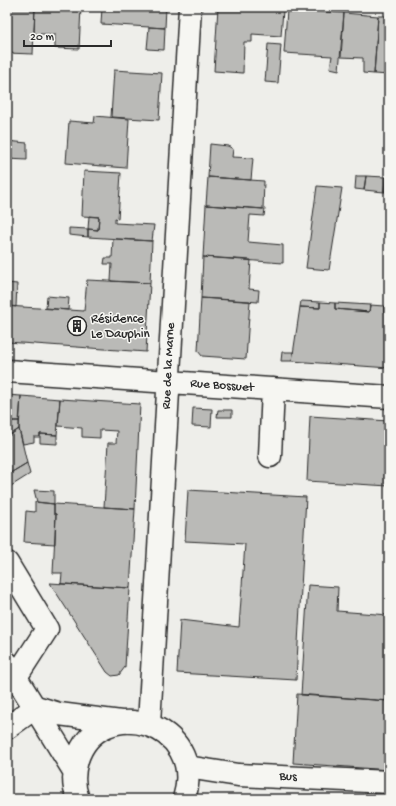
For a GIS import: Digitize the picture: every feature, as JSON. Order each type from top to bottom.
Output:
[{"type":"street","name":"Rue de la Marne","points":[[149,724],[190,7]]},
{"type":"street","name":"Rue Bossuet","points":[[7,371],[389,397]]},
{"type":"street","points":[[270,456],[273,389]]},
{"type":"street","points":[[7,563],[47,629],[11,670],[36,707],[74,771]]},
{"type":"street","points":[[36,707],[59,714],[149,724],[162,731],[174,741],[182,753],[189,787]]},
{"type":"street","points":[[7,728],[36,707]]},
{"type":"street","points":[[78,799],[74,784],[74,771],[79,754],[89,739],[104,728],[121,722]]},
{"type":"street","name":"Bus","points":[[189,787],[238,775],[389,782]]},
{"type":"building","points":[[7,7],[35,7],[33,54],[7,53]]},
{"type":"building","points":[[35,7],[81,7],[79,49],[55,48],[55,34],[34,34]]},
{"type":"building","points":[[102,7],[166,7],[165,28],[101,24]]},
{"type":"building","points":[[218,7],[283,10],[281,36],[252,34],[252,42],[244,42],[243,73],[214,71]]},
{"type":"building","points":[[287,10],[344,13],[339,70],[330,68],[332,56],[284,53]]},
{"type":"building","points":[[344,13],[378,16],[374,74],[363,73],[363,58],[341,57]]},
{"type":"building","points":[[378,16],[389,16],[389,75],[374,74]]},
{"type":"building","points":[[149,27],[165,28],[164,50],[147,49]]},
{"type":"building","points":[[268,44],[281,45],[278,83],[265,82]]},
{"type":"building","points":[[114,70],[162,73],[159,120],[111,117]]},
{"type":"building","points":[[95,116],[129,119],[126,168],[66,163],[69,121],[94,123]]},
{"type":"building","points":[[7,141],[27,143],[27,160],[7,159]]},
{"type":"building","points":[[210,144],[228,146],[233,149],[232,157],[253,158],[251,180],[208,177]]},
{"type":"building","points":[[84,171],[121,173],[118,219],[115,218],[115,223],[154,225],[152,241],[88,237],[88,229],[98,230],[99,217],[82,216]]},
{"type":"building","points":[[356,176],[366,176],[364,190],[355,189]]},
{"type":"building","points":[[366,176],[385,177],[384,192],[364,190]]},
{"type":"building","points":[[208,177],[264,181],[263,209],[206,205]]},
{"type":"building","points":[[385,177],[389,178],[389,192],[384,192]]},
{"type":"building","points":[[317,186],[342,188],[329,270],[306,268]]},
{"type":"building","points":[[206,205],[265,209],[264,216],[250,215],[248,242],[283,245],[283,263],[203,257]]},
{"type":"building","points":[[89,216],[99,217],[98,230],[88,229]]},
{"type":"building","points":[[69,228],[88,229],[88,237],[69,235]]},
{"type":"building","points":[[113,239],[152,241],[150,283],[111,281],[112,264],[104,264],[105,258],[112,258]]},
{"type":"building","points":[[203,257],[251,260],[249,289],[259,290],[258,302],[201,298]]},
{"type":"building","name":"Résidence Le Dauphin","points":[[87,280],[150,283],[146,352],[7,342],[7,306],[84,311]]},
{"type":"building","points":[[7,283],[17,284],[16,307],[7,306]]},
{"type":"building","points":[[47,296],[69,298],[68,310],[46,308]]},
{"type":"building","points":[[201,298],[250,301],[246,359],[202,356],[198,351]]},
{"type":"building","points":[[301,301],[320,302],[320,308],[300,307]]},
{"type":"building","points":[[320,302],[335,303],[335,309],[369,312],[370,305],[384,306],[384,312],[389,312],[389,368],[292,361],[300,307],[320,308]]},
{"type":"building","points":[[335,303],[370,305],[369,312],[335,309]]},
{"type":"building","points":[[384,306],[389,307],[389,312],[384,312]]},
{"type":"building","points":[[282,352],[293,352],[292,361],[281,361]]},
{"type":"building","points":[[7,395],[21,396],[19,421],[7,421]]},
{"type":"building","points":[[21,396],[60,399],[57,435],[40,434],[40,437],[34,437],[34,442],[23,444],[19,429]]},
{"type":"building","points":[[60,399],[140,404],[135,509],[104,507],[108,443],[116,443],[117,431],[100,430],[100,438],[82,437],[82,428],[58,426]]},
{"type":"building","points":[[193,408],[212,409],[211,427],[192,426]]},
{"type":"building","points":[[218,410],[232,410],[232,417],[217,417]]},
{"type":"building","points":[[310,416],[389,421],[389,486],[307,481]]},
{"type":"building","points":[[7,421],[19,421],[19,429],[7,437]]},
{"type":"building","points":[[19,429],[27,463],[7,475],[7,437]]},
{"type":"building","points":[[40,434],[57,435],[57,444],[40,443]]},
{"type":"building","points":[[27,463],[30,474],[11,486],[7,475]]},
{"type":"building","points":[[34,490],[54,491],[54,504],[37,502]]},
{"type":"building","points":[[188,490],[306,497],[296,680],[177,673],[180,620],[239,627],[245,544],[185,541]]},
{"type":"building","points":[[35,502],[54,504],[54,514],[56,514],[55,544],[24,542],[26,511],[35,512]]},
{"type":"building","points":[[54,504],[135,509],[130,588],[61,584],[62,573],[53,573],[56,514],[54,514]]},
{"type":"building","points":[[50,583],[130,588],[125,667],[119,675],[112,676],[107,672]]},
{"type":"building","points":[[308,585],[338,587],[337,611],[389,615],[389,701],[301,695]]},
{"type":"building","points":[[297,694],[389,701],[389,770],[293,763]]},
{"type":"place","name":"Résidence Le Dauphin","points":[[77,326]]}]
